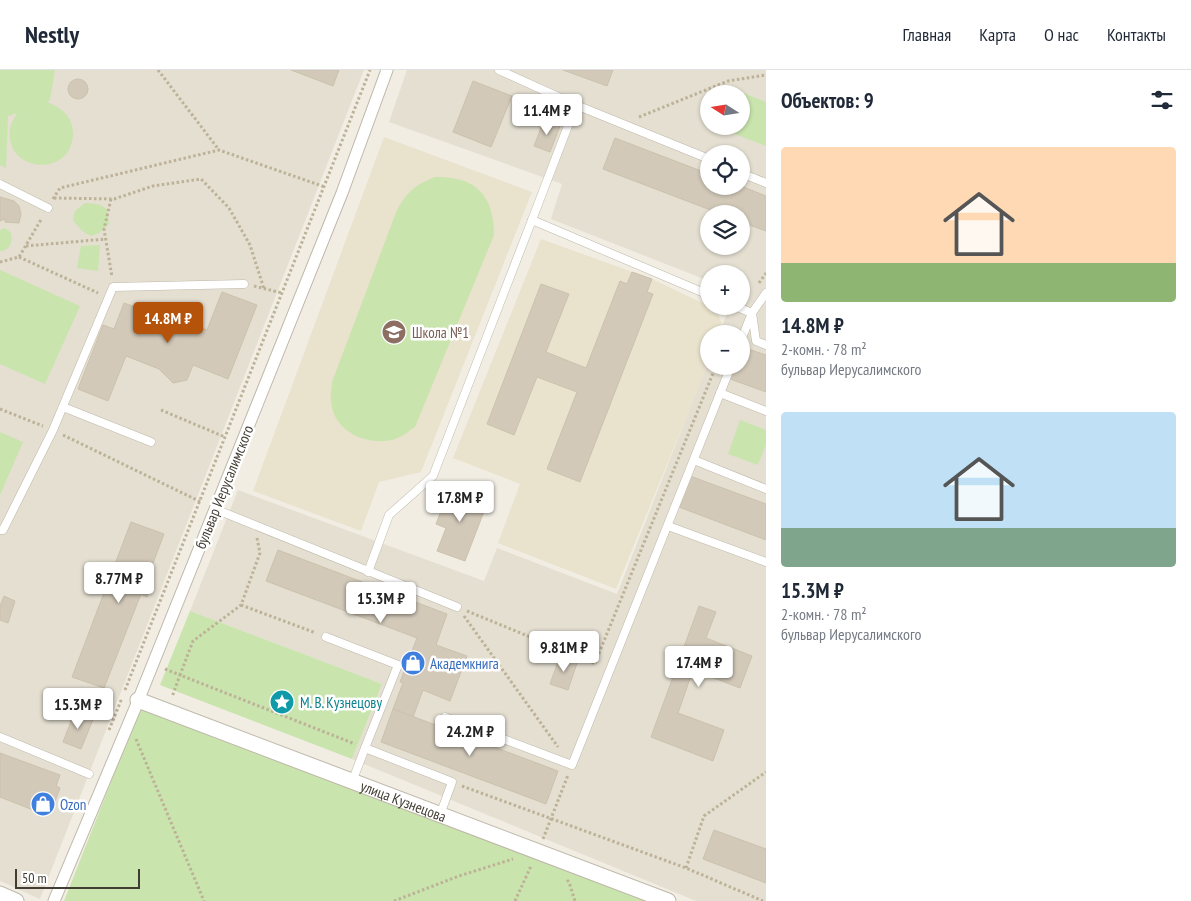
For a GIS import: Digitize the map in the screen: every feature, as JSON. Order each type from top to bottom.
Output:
[{"type":"street","name":"бульвар Иерусалимского","points":[[54,901],[138,700],[342,193],[387,70]]},
{"type":"street","name":"улица Кузнецова","points":[[138,700],[668,901]]},
{"type":"street","points":[[0,894],[16,901]]},
{"type":"lane","points":[[499,70],[576,105],[700,155]]},
{"type":"lane","points":[[368,572],[389,515],[433,476],[576,105]]},
{"type":"lane","points":[[750,177],[766,183]]},
{"type":"lane","points":[[0,184],[48,208]]},
{"type":"lane","points":[[532,220],[700,291]]},
{"type":"lane","points":[[0,530],[3,530],[53,430],[113,287],[244,284]]},
{"type":"lane","points":[[747,325],[752,313],[766,293]]},
{"type":"lane","points":[[752,313],[756,341],[766,344]]},
{"type":"lane","points":[[445,717],[572,765],[727,375]]},
{"type":"lane","points":[[720,393],[766,411]]},
{"type":"lane","points":[[63,407],[151,442]]},
{"type":"lane","points":[[694,460],[766,489]]},
{"type":"lane","points":[[215,509],[457,607]]},
{"type":"lane","points":[[668,526],[766,562]]},
{"type":"lane","points":[[326,637],[398,665],[352,782]]},
{"type":"lane","points":[[0,738],[89,774]]},
{"type":"lane","points":[[365,748],[452,782],[440,815]]},
{"type":"path","points":[[158,70],[219,150]]},
{"type":"path","points":[[106,738],[370,70]]},
{"type":"path","points":[[623,124],[728,81],[766,75]]},
{"type":"path","points":[[19,257],[60,188],[219,150],[342,193]]},
{"type":"path","points":[[54,198],[111,199],[153,186],[200,179],[229,208],[242,230],[250,245],[264,289]]},
{"type":"path","points":[[111,199],[104,229],[113,287]]},
{"type":"path","points":[[25,246],[106,239]]},
{"type":"path","points":[[0,262],[19,257],[109,298]]},
{"type":"path","points":[[244,284],[278,292]]},
{"type":"path","points":[[595,663],[712,375]]},
{"type":"path","points":[[0,409],[53,430],[215,509]]},
{"type":"path","points":[[161,410],[225,437]]},
{"type":"path","points":[[167,711],[193,641],[241,605],[260,553],[254,525]]},
{"type":"path","points":[[241,605],[326,637]]},
{"type":"path","points":[[457,607],[611,670]]},
{"type":"path","points":[[457,607],[572,765],[538,852],[515,901]]},
{"type":"path","points":[[180,675],[365,748]]},
{"type":"path","points":[[129,722],[204,901]]},
{"type":"path","points":[[686,868],[704,816],[766,772]]},
{"type":"path","points":[[452,782],[686,868],[763,901]]},
{"type":"path","points":[[394,901],[459,876],[538,852]]},
{"type":"shaded area","points":[[0,70],[364,70],[40,899],[0,881]]},
{"type":"shaded area","points":[[407,70],[766,70],[766,901],[696,901],[352,759],[382,684],[190,611],[238,490],[484,581],[497,548],[617,594],[703,375],[750,375],[750,325],[723,325],[726,315],[750,315],[750,265],[700,265],[700,277],[551,219],[562,184],[389,122]]},
{"type":"shaded area","name":"Школа №1","points":[[384,137],[532,192],[421,472],[379,482],[361,531],[253,491]]},
{"type":"shaded area","name":"Школа №1","points":[[541,239],[652,279],[700,302],[700,315],[719,315],[722,325],[700,325],[700,375],[704,375],[616,589],[498,543],[520,484],[453,458]]},
{"type":"green space","points":[[0,70],[55,70],[50,100],[47,102],[56,106],[68,116],[73,132],[70,147],[63,157],[52,163],[40,165],[28,162],[18,155],[11,145],[10,130],[17,113],[8,116],[6,168],[0,165]]},
{"type":"green space","points":[[750,96],[766,102],[766,146],[738,135],[750,135]]},
{"type":"green space","points":[[435,177],[461,180],[471,184],[479,191],[486,199],[490,209],[494,235],[415,427],[395,439],[374,441],[363,439],[345,429],[333,412],[331,401],[332,382],[397,210],[413,189]]},
{"type":"green space","points":[[85,203],[98,204],[107,209],[109,224],[99,233],[91,236],[82,231],[73,220],[75,211]]},
{"type":"green space","points":[[5,228],[11,233],[12,239],[6,249],[0,251],[0,230]]},
{"type":"green space","points":[[100,245],[98,271],[77,268],[81,246]]},
{"type":"green space","points":[[0,270],[80,306],[45,384],[0,364]]},
{"type":"green space","points":[[740,420],[766,430],[766,444],[758,465],[728,454]]},
{"type":"green space","points":[[0,432],[23,442],[0,495]]},
{"type":"green space","points":[[190,611],[382,684],[352,759],[160,685]]},
{"type":"green space","points":[[136,706],[652,901],[64,901],[132,729]]},
{"type":"building","points":[[291,70],[339,70],[333,86]]},
{"type":"building","points":[[563,70],[613,70],[607,86]]},
{"type":"building","points":[[78,79],[85,82],[88,89],[85,96],[78,99],[71,96],[68,89],[71,82]]},
{"type":"building","points":[[473,81],[512,96],[491,147],[453,132]]},
{"type":"building","points":[[544,120],[560,126],[550,152],[534,146]]},
{"type":"building","points":[[615,138],[700,171],[700,195],[750,195],[750,190],[766,196],[766,231],[750,225],[750,205],[700,206],[603,169]]},
{"type":"building","points":[[0,197],[14,201],[19,206],[21,214],[19,223],[5,222],[5,219],[0,221]]},
{"type":"building","points":[[632,272],[652,279],[647,292],[653,294],[580,482],[547,469],[577,392],[537,377],[514,435],[487,424],[541,284],[569,294],[546,352],[586,368],[620,281],[627,284]]},
{"type":"building","points":[[222,292],[257,305],[228,379],[193,365],[187,380],[173,383],[159,369],[126,356],[108,401],[78,389],[103,325],[114,329],[124,303],[143,310],[144,306],[207,330]]},
{"type":"building","points":[[750,350],[766,355],[766,392],[730,379],[732,375],[750,375]]},
{"type":"building","points":[[690,476],[766,504],[766,540],[679,507]]},
{"type":"building","points":[[450,487],[488,501],[465,561],[437,551],[446,528],[436,524]]},
{"type":"building","points":[[131,522],[164,534],[147,579],[153,581],[147,597],[141,594],[104,688],[72,677]]},
{"type":"building","points":[[278,550],[447,614],[436,645],[467,656],[450,701],[423,690],[413,717],[393,709],[403,683],[400,682],[417,638],[266,581]]},
{"type":"building","points":[[4,596],[15,601],[8,623],[0,620],[0,606]]},
{"type":"building","points":[[699,606],[716,612],[706,638],[752,656],[740,688],[693,670],[678,713],[724,730],[713,761],[651,737]]},
{"type":"building","points":[[560,656],[577,663],[568,690],[550,684]]},
{"type":"building","points":[[393,709],[558,771],[546,804],[381,742]]},
{"type":"building","points":[[75,711],[94,717],[81,749],[63,742]]},
{"type":"building","points":[[0,753],[60,775],[56,786],[60,788],[54,804],[50,803],[46,815],[0,797]]},
{"type":"building","points":[[714,830],[766,849],[766,883],[703,859]]},
{"type":"place","name":"Школа №1","points":[[394,332]]},
{"type":"place","name":"Академкнига","points":[[413,663]]},
{"type":"place","name":"М. В. Кузнецову","points":[[282,702]]},
{"type":"place","name":"Ozon","points":[[43,804]]}]
